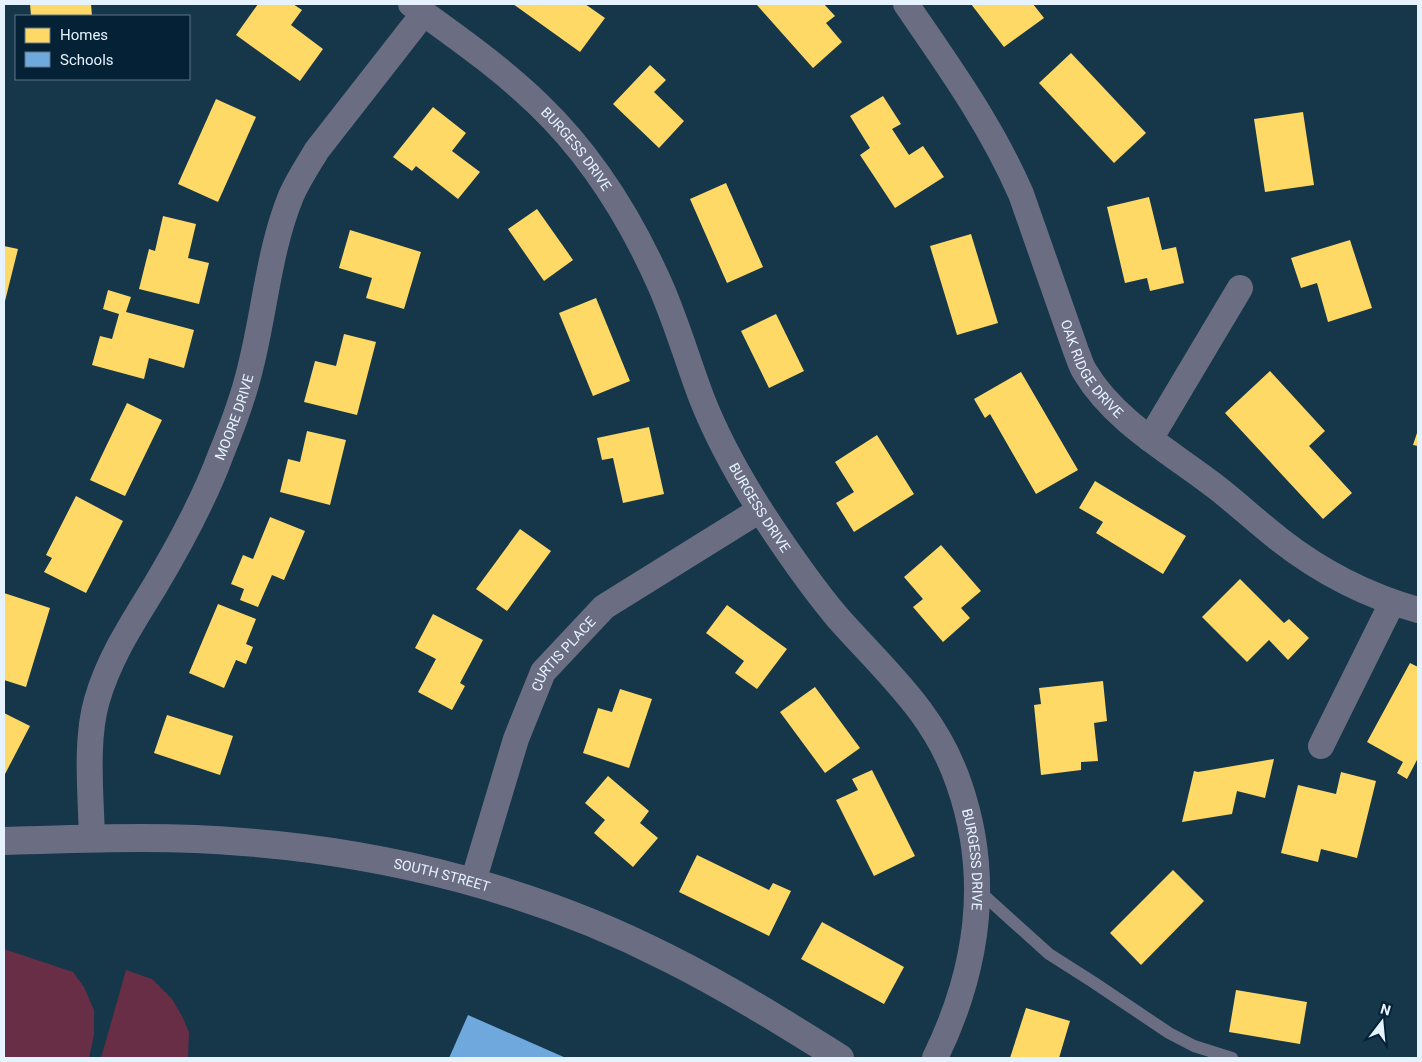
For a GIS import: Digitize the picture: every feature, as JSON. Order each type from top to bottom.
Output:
[{"type":"street","name":"OAK RIDGE DRIVE","points":[[906,4],[966,91],[1011,172],[1021,194],[1076,351],[1085,372],[1097,389],[1132,426],[1216,487],[1280,540],[1305,558],[1362,590],[1392,603],[1418,610]]},
{"type":"street","name":"BURGESS DRIVE","points":[[417,9],[509,78],[540,106],[562,129],[600,177],[642,247],[661,287],[704,402],[725,447],[760,510],[814,589],[908,694],[940,740],[960,786],[970,823],[978,890],[976,930],[966,977],[950,1027],[935,1058]]},
{"type":"street","name":"MOORE DRIVE","points":[[92,839],[91,742],[94,712],[100,687],[129,629],[178,548],[221,456],[240,405],[251,366],[274,252],[291,195],[317,150],[417,9]]},
{"type":"street","points":[[1150,439],[1240,288]]},
{"type":"street","name":"CURTIS PLACE","points":[[473,882],[516,739],[544,672],[604,607],[760,510]]},
{"type":"street","points":[[1321,746],[1392,603]]},
{"type":"street","name":"SOUTH STREET","points":[[4,841],[92,839],[212,840],[283,846],[388,861],[473,882],[572,915],[667,957],[761,1008],[840,1058]]},
{"type":"lane","points":[[978,890],[1021,930],[1057,959],[1169,1033],[1194,1046],[1232,1058]]},
{"type":"shaded area","points":[[4,949],[73,972],[84,987],[94,1010],[94,1035],[89,1058],[4,1058]]},
{"type":"shaded area","points":[[126,970],[152,979],[172,999],[189,1032],[188,1058],[101,1058]]},
{"type":"building: Homes","points":[[30,4],[91,4],[92,15],[31,15]]},
{"type":"building: Homes","points":[[258,4],[293,4],[302,10],[291,25],[323,49],[300,81],[236,35]]},
{"type":"building: Homes","points":[[513,4],[585,4],[605,18],[580,52]]},
{"type":"building: Homes","points":[[824,4],[835,16],[826,23],[842,42],[813,68],[757,5]]},
{"type":"building: Homes","points":[[971,4],[1033,4],[1044,18],[1004,47]]},
{"type":"building: Homes","points":[[1071,53],[1146,133],[1114,163],[1039,83]]},
{"type":"building: Homes","points":[[650,65],[666,80],[654,92],[684,121],[659,148],[613,104]]},
{"type":"building: Homes","points":[[883,96],[901,124],[892,129],[909,155],[923,146],[944,177],[895,208],[860,155],[870,148],[850,116]]},
{"type":"building: Homes","points":[[216,99],[256,117],[218,202],[178,184]]},
{"type":"building: Homes","points":[[433,107],[466,133],[452,151],[480,172],[458,199],[416,166],[412,171],[393,157]]},
{"type":"building: Homes","points":[[1303,112],[1314,185],[1265,192],[1254,119]]},
{"type":"building: Homes","points":[[726,183],[763,267],[727,283],[690,199]]},
{"type":"building: Homes","points":[[1149,197],[1162,250],[1176,247],[1184,283],[1150,291],[1147,278],[1125,283],[1107,207]]},
{"type":"building: Homes","points":[[537,209],[573,260],[544,281],[508,229]]},
{"type":"building: Homes","points":[[163,216],[196,224],[188,258],[209,263],[199,304],[139,289],[149,249],[155,251]]},
{"type":"building: Homes","points":[[350,230],[421,252],[404,309],[366,298],[372,278],[339,268]]},
{"type":"building: Homes","points":[[971,234],[998,323],[957,335],[930,246]]},
{"type":"building: Homes","points":[[1350,240],[1372,308],[1328,322],[1317,283],[1301,288],[1291,258]]},
{"type":"building: Homes","points":[[4,246],[18,249],[4,305]]},
{"type":"building: Homes","points":[[108,290],[131,297],[126,312],[194,330],[184,368],[149,358],[144,379],[92,365],[100,336],[112,339],[119,314],[103,309]]},
{"type":"building: Homes","points":[[596,298],[630,381],[593,396],[559,313]]},
{"type":"building: Homes","points":[[776,314],[804,371],[769,388],[741,331]]},
{"type":"building: Homes","points":[[344,334],[376,342],[357,415],[304,402],[315,361],[336,366]]},
{"type":"building: Homes","points":[[1270,371],[1325,431],[1309,446],[1352,493],[1323,519],[1225,413]]},
{"type":"building: Homes","points":[[1021,372],[1078,470],[1036,494],[990,414],[985,418],[974,399]]},
{"type":"building: Homes","points":[[127,403],[162,420],[125,496],[90,480]]},
{"type":"building: Homes","points":[[649,427],[664,494],[623,503],[613,458],[602,460],[597,438]]},
{"type":"building: Homes","points":[[1418,430],[1418,446],[1413,445]]},
{"type":"building: Homes","points":[[307,431],[346,440],[330,505],[280,492],[288,459],[300,462]]},
{"type":"building: Homes","points":[[877,435],[914,494],[854,532],[836,503],[854,492],[835,462]]},
{"type":"building: Homes","points":[[1095,481],[1186,536],[1163,574],[1096,533],[1103,522],[1079,508]]},
{"type":"building: Homes","points":[[76,496],[123,521],[86,593],[44,572],[52,558],[46,555]]},
{"type":"building: Homes","points":[[270,517],[305,531],[284,580],[272,575],[258,607],[240,600],[244,589],[231,584],[243,555],[253,559]]},
{"type":"building: Homes","points":[[520,529],[551,551],[507,611],[476,589]]},
{"type":"building: Homes","points":[[941,545],[981,591],[961,608],[970,618],[943,642],[913,607],[923,599],[904,577]]},
{"type":"building: Homes","points":[[1240,579],[1284,623],[1289,619],[1309,638],[1288,660],[1269,640],[1247,662],[1202,617]]},
{"type":"building: Homes","points":[[4,593],[50,608],[26,687],[4,680]]},
{"type":"building: Homes","points":[[218,604],[256,619],[246,644],[253,647],[246,664],[236,660],[224,688],[189,673]]},
{"type":"building: Homes","points":[[727,605],[787,649],[757,689],[735,673],[744,661],[706,633]]},
{"type":"building: Homes","points":[[433,614],[483,640],[460,683],[465,686],[452,710],[418,692],[436,659],[415,648]]},
{"type":"building: Homes","points":[[1410,663],[1418,667],[1418,758],[1407,779],[1397,773],[1403,762],[1367,742]]},
{"type":"building: Homes","points":[[1103,681],[1107,721],[1094,723],[1098,761],[1081,762],[1081,770],[1041,775],[1034,705],[1041,704],[1039,688]]},
{"type":"building: Homes","points":[[815,687],[860,748],[825,773],[780,712]]},
{"type":"building: Homes","points":[[620,689],[652,699],[629,768],[583,753],[598,708],[612,712]]},
{"type":"building: Homes","points":[[4,713],[30,726],[4,776]]},
{"type":"building: Homes","points":[[167,715],[233,736],[220,775],[154,753]]},
{"type":"building: Homes","points":[[1274,759],[1265,798],[1237,791],[1232,814],[1182,822],[1194,771],[1198,772]]},
{"type":"building: Homes","points":[[872,770],[915,856],[874,876],[836,800],[858,790],[852,779]]},
{"type":"building: Homes","points":[[1341,772],[1376,781],[1357,858],[1321,849],[1318,862],[1281,853],[1298,785],[1336,794]]},
{"type":"building: Homes","points":[[608,776],[649,811],[640,823],[658,838],[633,867],[594,833],[605,820],[585,803]]},
{"type":"building: Homes","points":[[697,855],[769,890],[773,883],[791,891],[769,936],[679,892]]},
{"type":"building: Homes","points":[[1173,870],[1204,901],[1141,965],[1110,933]]},
{"type":"building: Homes","points":[[822,922],[904,967],[884,1004],[801,959]]},
{"type":"building: Homes","points":[[1236,990],[1307,1002],[1300,1044],[1229,1032]]},
{"type":"building: Homes","points":[[1026,1008],[1070,1021],[1059,1058],[1010,1058]]},
{"type":"building: Schools","points":[[468,1015],[566,1058],[449,1058]]}]
